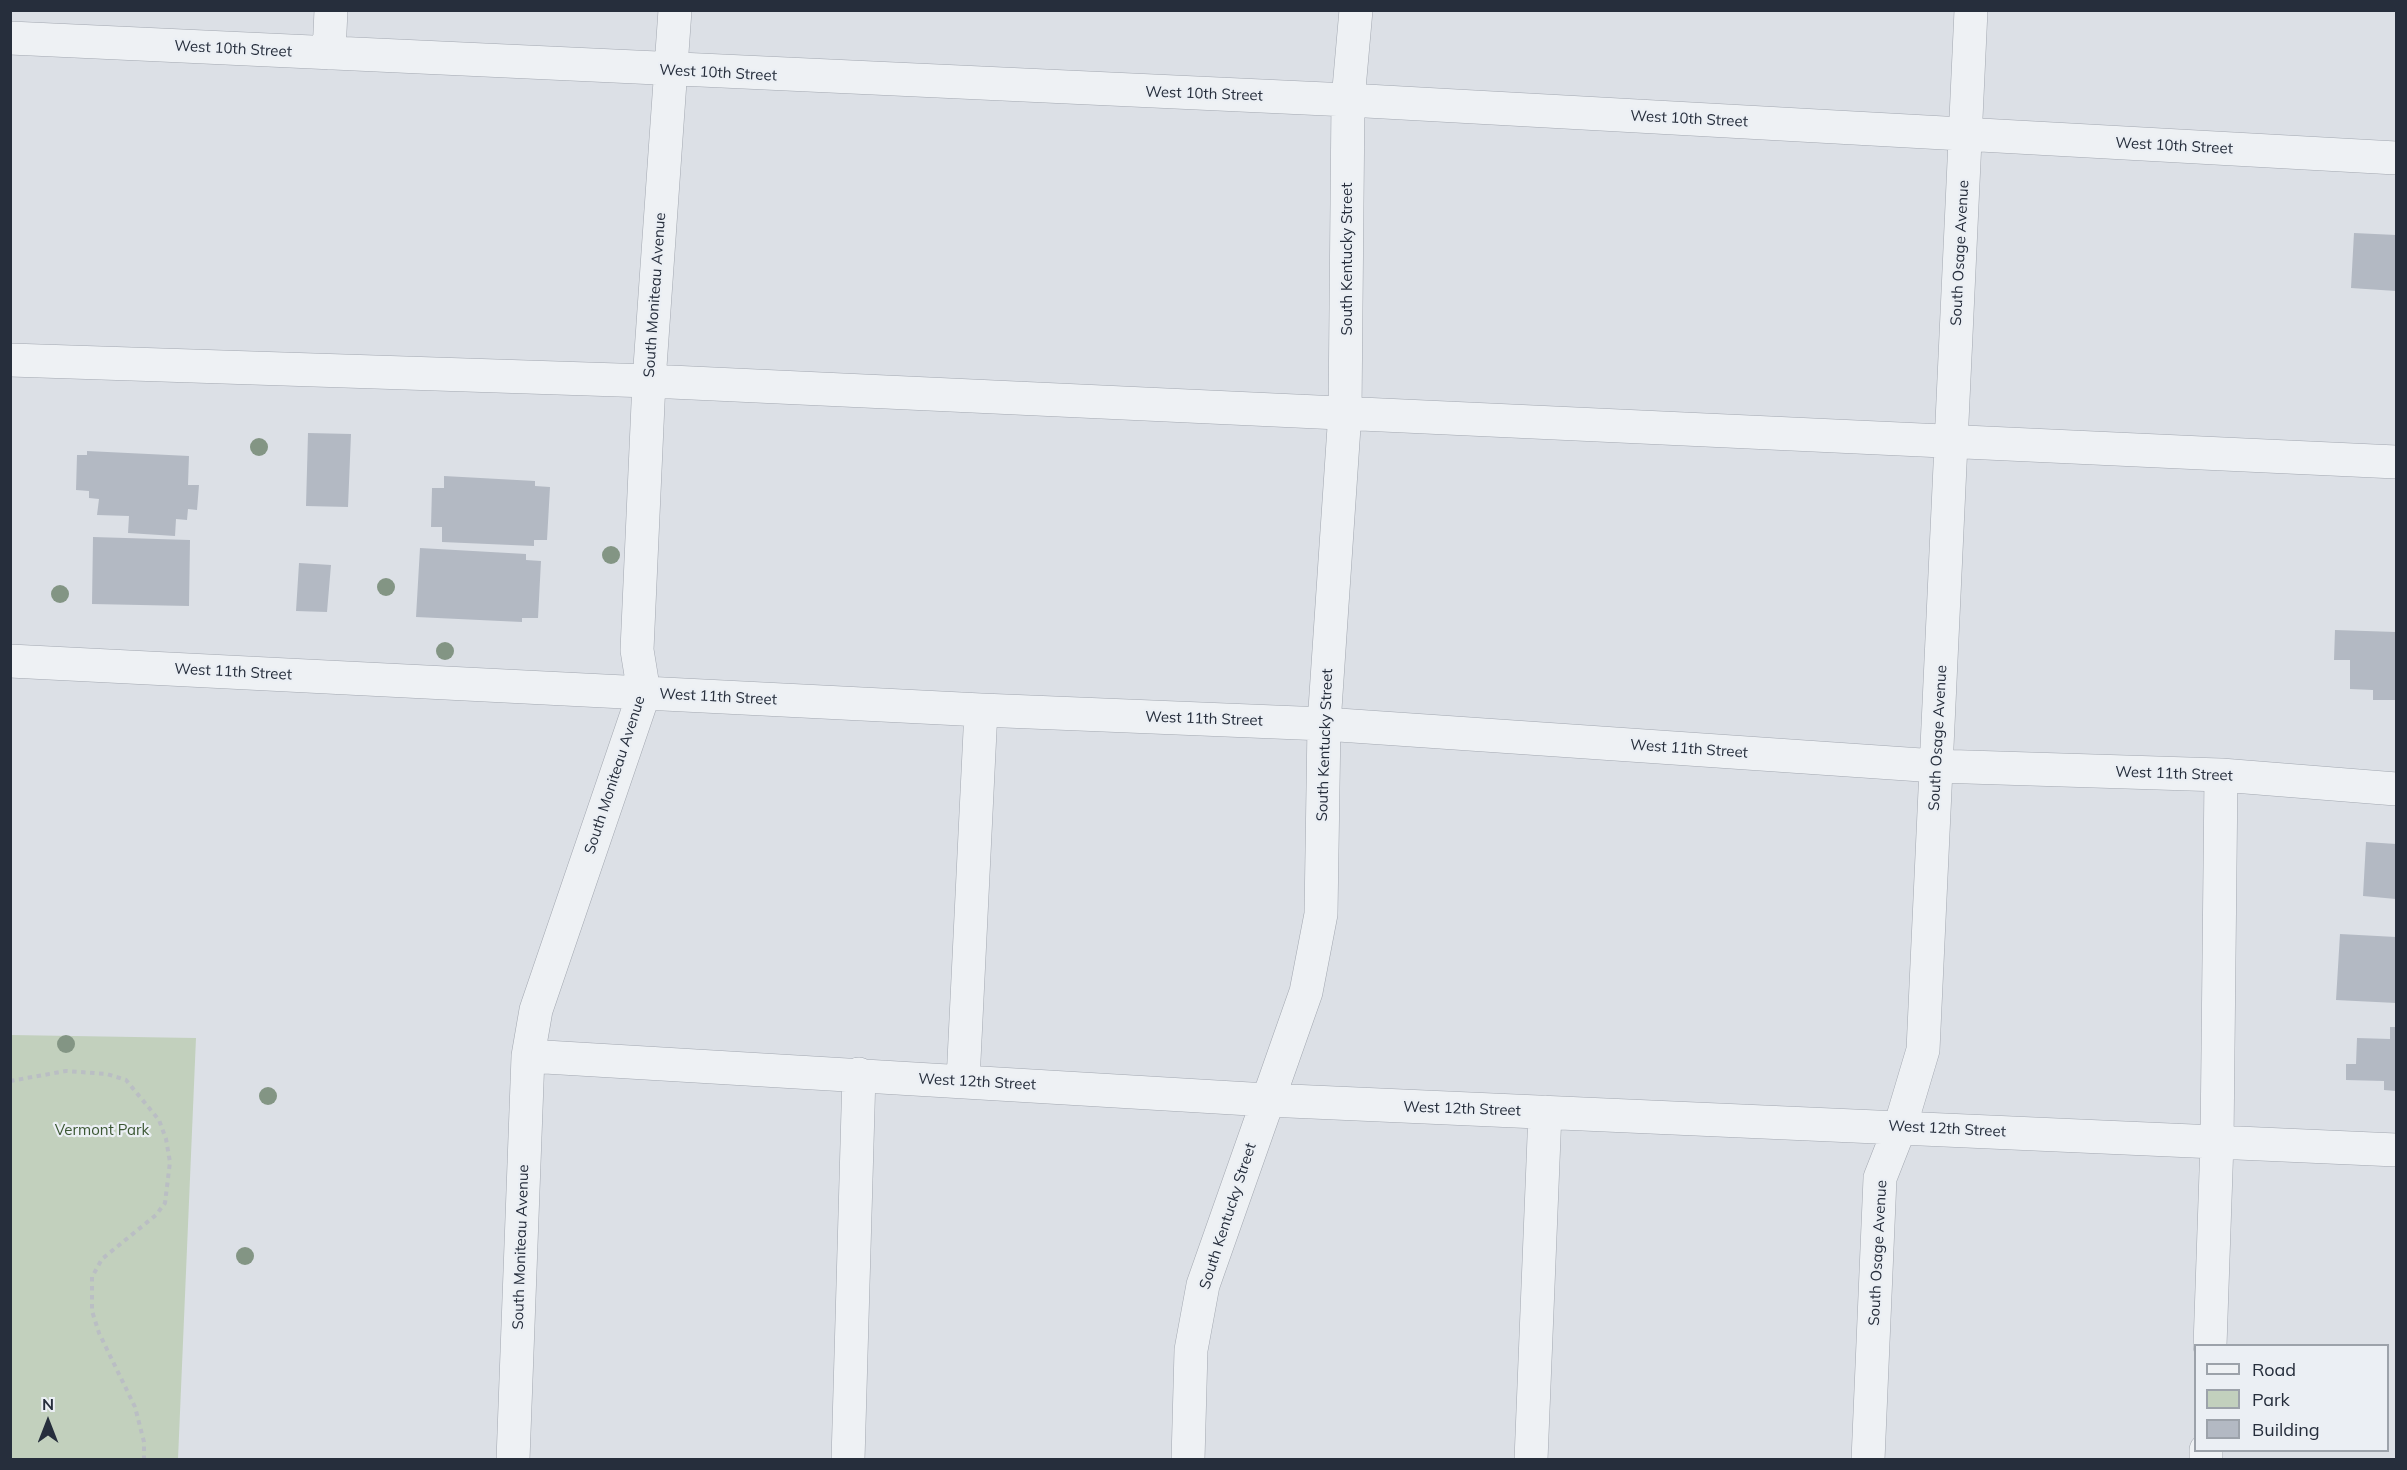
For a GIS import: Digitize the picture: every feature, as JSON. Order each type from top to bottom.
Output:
[{"type":"street","points":[[329,54],[331,10]]},
{"type":"street","name":"South Moniteau Avenue","points":[[513,1460],[528,1056],[536,1010],[644,693],[637,650],[649,381],[675,10]]},
{"type":"street","name":"South Kentucky Street","points":[[1188,1460],[1191,1350],[1203,1285],[1266,1100],[1306,993],[1321,914],[1324,724],[1345,412],[1348,100],[1356,10]]},
{"type":"street","name":"South Osage Avenue","points":[[1868,1460],[1881,1178],[1900,1127],[1923,1050],[1971,10]]},
{"type":"street","name":"West 10th Street","points":[[10,38],[672,71],[1348,100],[2397,159]]},
{"type":"street","points":[[10,360],[649,381],[2397,462]]},
{"type":"street","name":"West 11th Street","points":[[10,661],[981,710],[1324,724],[1936,766],[2221,775],[2397,789]]},
{"type":"street","points":[[963,1081],[981,710]]},
{"type":"street","points":[[2210,1344],[2217,1142],[2221,775]]},
{"type":"street","name":"West 12th Street","points":[[528,1056],[1266,1100],[2397,1150]]},
{"type":"street","points":[[848,1460],[859,1074]]},
{"type":"street","points":[[1531,1460],[1545,1112]]},
{"type":"path","points":[[10,1081],[66,1071],[107,1074],[126,1080],[159,1120],[166,1139],[170,1162],[165,1203],[156,1215],[102,1259],[92,1277],[92,1311],[99,1333],[135,1407],[144,1442],[144,1460]]},
{"type":"green space","name":"Vermont Park","points":[[11,1035],[196,1038],[178,1459],[11,1459]]},
{"type":"building","points":[[2354,233],[2396,235],[2396,291],[2351,288]]},
{"type":"building","points":[[308,433],[351,434],[348,507],[306,506]]},
{"type":"building","points":[[87,451],[189,456],[188,485],[199,485],[197,510],[188,509],[187,520],[176,519],[175,536],[128,533],[129,516],[97,515],[99,499],[89,498],[89,491],[76,490],[77,455],[87,455]]},
{"type":"building","points":[[444,476],[535,481],[535,486],[550,487],[547,540],[534,540],[534,546],[442,542],[442,527],[431,527],[432,488],[444,488]]},
{"type":"building","points":[[93,537],[190,540],[189,606],[92,604]]},
{"type":"building","points":[[420,548],[526,554],[526,560],[541,561],[538,618],[522,618],[522,622],[416,617]]},
{"type":"building","points":[[299,563],[331,565],[327,612],[296,611]]},
{"type":"building","points":[[2335,630],[2396,632],[2396,700],[2373,700],[2373,690],[2350,689],[2350,660],[2334,660]]},
{"type":"building","points":[[2366,842],[2396,844],[2396,899],[2363,896]]},
{"type":"building","points":[[2340,934],[2396,937],[2396,1003],[2336,1000]]},
{"type":"building","points":[[2390,1027],[2396,1027],[2396,1091],[2384,1090],[2384,1081],[2346,1080],[2346,1064],[2356,1064],[2357,1038],[2390,1039]]}]
